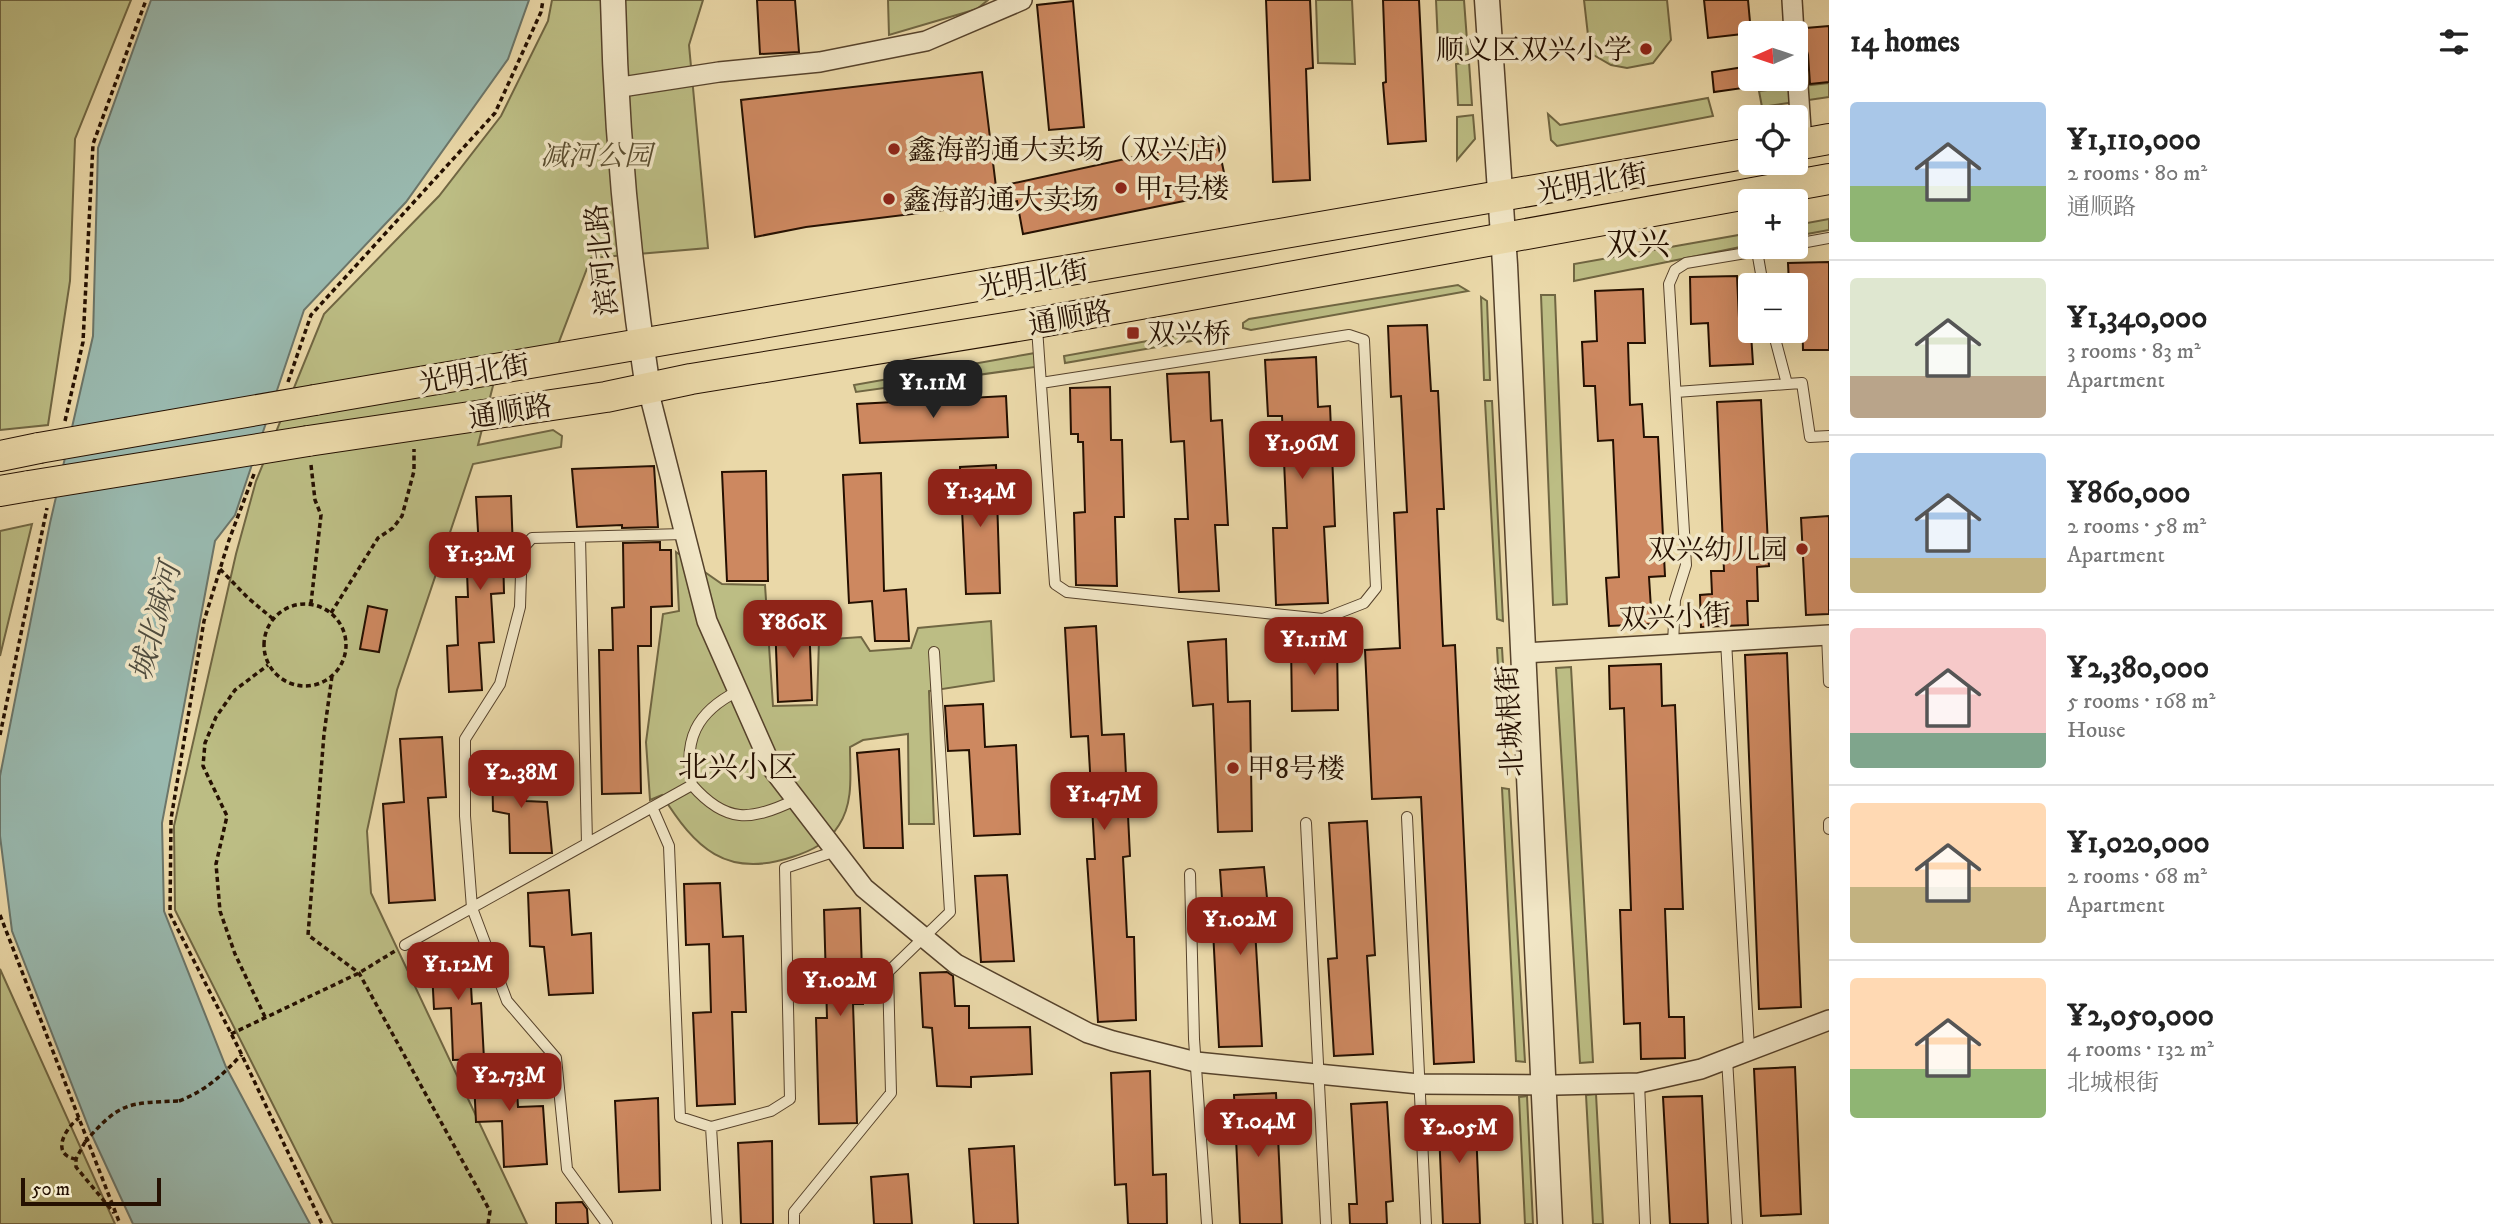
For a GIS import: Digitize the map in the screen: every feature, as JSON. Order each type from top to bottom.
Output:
[{"type":"main road","name":"光明北街","points":[[0,456],[641,345],[1509,216],[1738,156]]},
{"type":"main road","name":"通顺路","points":[[38,496],[310,453],[691,379],[1036,323],[1509,216],[1829,179]]},
{"type":"main road","points":[[0,491],[38,496]]},
{"type":"street","name":"滨河北路","points":[[613,0],[615,88],[635,310],[648,389]]},
{"type":"street","points":[[615,88],[719,72],[820,62],[926,41],[1022,0]]},
{"type":"street","points":[[1487,0],[1509,216]]},
{"type":"street","points":[[1501,0],[1509,216]]},
{"type":"street","points":[[1791,0],[1793,21]]},
{"type":"street","points":[[1801,91],[1809,143]]},
{"type":"street","name":"北城根街","points":[[1509,216],[1550,1085],[1550,1224]]},
{"type":"street","points":[[648,389],[707,621],[772,768],[864,888],[956,964],[1088,1033],[1196,1062],[1419,1084],[1639,1083],[1701,1069],[1829,1020]]},
{"type":"street","name":"双兴小街","points":[[1530,652],[1828,635]]},
{"type":"street","name":"北城根街","points":[[1550,1085],[1564,1224]]},
{"type":"lane","points":[[1808,242],[1829,239]]},
{"type":"lane","points":[[1673,644],[1675,600],[1686,565],[1670,284],[1675,270],[1686,263],[1738,254]]},
{"type":"lane","points":[[1036,323],[1055,584],[1067,592],[1323,619],[1364,603],[1376,588],[1364,340],[1349,335],[1041,383]]},
{"type":"lane","points":[[1776,343],[1787,384]]},
{"type":"lane","points":[[1676,392],[1802,383],[1810,436],[1829,436]]},
{"type":"lane","points":[[607,1224],[567,1169],[555,1058],[507,1001],[472,908],[465,816],[465,739],[500,684],[520,607],[520,574],[524,547],[532,538],[684,534]]},
{"type":"lane","points":[[580,537],[587,843]]},
{"type":"lane","points":[[1828,635],[1829,682]]},
{"type":"lane","points":[[1726,641],[1749,1049]]},
{"type":"lane","points":[[794,1224],[793,1212],[891,1093],[888,972],[950,912],[934,652]]},
{"type":"lane","points":[[738,691],[717,703],[695,728],[687,762],[692,785],[705,800],[732,815],[772,811],[796,800]]},
{"type":"lane","points":[[405,945],[692,785]]},
{"type":"lane","points":[[652,807],[669,846],[680,1118],[711,1127],[771,1111],[790,1099],[785,868],[836,851]]},
{"type":"lane","points":[[1407,817],[1426,1224]]},
{"type":"lane","points":[[1307,823],[1326,1224]]},
{"type":"lane","points":[[1829,823],[1829,829]]},
{"type":"lane","points":[[1190,874],[1196,1062],[1207,1224]]},
{"type":"lane","points":[[1727,1059],[1737,1224]]},
{"type":"lane","points":[[1639,1083],[1645,1224]]},
{"type":"lane","points":[[711,1127],[717,1224]]},
{"type":"path","points":[[64,427],[83,342],[93,144],[145,0]]},
{"type":"path","points":[[285,392],[311,315],[495,113],[541,12],[543,0]]},
{"type":"path","points":[[331,613],[378,538],[393,528],[402,516],[414,471],[414,449]]},
{"type":"path","points":[[310,453],[315,500],[321,516],[311,603]]},
{"type":"path","points":[[257,466],[204,621],[171,819],[170,914],[242,1054],[322,1224]]},
{"type":"path","points":[[0,735],[38,496]]},
{"type":"path","points":[[220,569],[248,598],[273,618]]},
{"type":"path","points":[[311,603],[331,613],[345,633],[346,647],[344,660],[332,676],[314,686],[300,687],[276,676],[263,651],[264,638],[273,618],[289,606],[311,603]]},
{"type":"path","points":[[265,1017],[235,954],[220,911],[216,864],[227,816],[203,766],[205,743],[216,717],[235,690],[268,665]]},
{"type":"path","points":[[332,676],[324,734],[308,935],[359,973],[490,1210],[488,1224]]},
{"type":"path","points":[[0,915],[120,1224]]},
{"type":"path","points":[[231,1034],[359,973],[405,945]]},
{"type":"path","points":[[117,1218],[80,1175],[76,1159],[85,1142],[114,1112],[129,1104],[179,1101],[194,1095],[214,1083],[242,1054]]},
{"type":"path","points":[[76,1159],[68,1158],[62,1153],[61,1145],[64,1134],[79,1118]]},
{"type":"green space","points":[[0,0],[131,0],[75,139],[70,281],[48,425],[0,430]]},
{"type":"green space","name":"减河公园","points":[[552,0],[703,0],[689,45],[708,248],[591,258],[557,347],[500,358],[478,445],[553,430],[562,436],[561,447],[473,464],[397,690],[367,831],[371,893],[527,1224],[333,1224],[175,910],[174,826],[236,554],[256,481],[324,314],[439,196],[501,116],[548,21]]},
{"type":"green space","points":[[888,0],[988,0],[977,9],[889,35]]},
{"type":"green space","points":[[1316,0],[1352,0],[1355,64],[1318,63]]},
{"type":"green space","points":[[1436,0],[1464,0],[1468,54],[1456,56],[1455,40],[1438,44]]},
{"type":"green space","points":[[1584,0],[1667,0],[1671,40],[1653,63],[1627,68],[1611,65],[1590,53]]},
{"type":"green space","points":[[1469,62],[1472,105],[1458,105],[1456,64]]},
{"type":"green space","points":[[1829,83],[1829,97],[1762,105],[1759,91],[1808,91],[1808,85]]},
{"type":"green space","points":[[1708,98],[1713,116],[1557,146],[1551,140],[1548,114],[1560,125]]},
{"type":"green space","points":[[1473,115],[1475,139],[1457,160],[1457,117]]},
{"type":"green space","points":[[1829,219],[1829,230],[1808,234],[1808,223]]},
{"type":"green space","points":[[1738,235],[1738,247],[1574,281],[1574,264]]},
{"type":"green space","points":[[1458,285],[1468,291],[1251,330],[1243,328],[1243,323],[1249,319]]},
{"type":"green space","points":[[1541,295],[1555,295],[1567,604],[1553,605]]},
{"type":"green space","points":[[1481,297],[1487,301],[1490,380],[1484,380]]},
{"type":"green space","points":[[1214,329],[1215,337],[1065,363],[1064,356]]},
{"type":"green space","points":[[1035,353],[1035,367],[856,392],[854,385]]},
{"type":"green space","points":[[1485,401],[1492,401],[1503,621],[1497,619]]},
{"type":"green space","points":[[32,524],[0,656],[0,531]]},
{"type":"green space","points":[[676,552],[722,584],[765,585],[773,706],[817,705],[819,640],[861,637],[870,651],[911,648],[918,628],[991,621],[994,681],[929,691],[934,824],[909,824],[908,734],[863,740],[850,747],[847,807],[835,831],[812,849],[769,863],[748,864],[715,854],[700,844],[687,830],[662,795],[650,800],[646,742],[663,614],[679,611]]},
{"type":"green space","points":[[1497,648],[1502,648],[1508,749],[1503,749]]},
{"type":"green space","points":[[1571,667],[1593,1062],[1580,1063],[1556,668]]},
{"type":"green space","points":[[1502,788],[1509,789],[1525,1062],[1516,1061]]},
{"type":"green space","points":[[0,969],[115,1224],[0,1224]]},
{"type":"green space","points":[[1596,1094],[1603,1224],[1593,1224],[1586,1095]]},
{"type":"green space","points":[[1527,1096],[1533,1224],[1525,1224],[1519,1097]]},
{"type":"water","name":"城北减河","points":[[151,0],[529,0],[508,59],[406,202],[304,310],[235,515],[215,541],[162,823],[164,911],[226,1067],[310,1224],[133,1224],[90,1131],[12,931],[0,836],[0,776],[50,523],[93,336],[98,148]]},
{"type":"building","points":[[757,0],[795,0],[799,52],[760,54]]},
{"type":"building","points":[[1266,0],[1310,0],[1313,68],[1306,69],[1310,180],[1273,182]]},
{"type":"building","points":[[1383,0],[1419,0],[1426,141],[1388,144],[1383,83],[1386,82]]},
{"type":"building","points":[[1704,0],[1748,0],[1750,21],[1738,21],[1738,35],[1708,38]]},
{"type":"building","points":[[1073,1],[1084,127],[1049,130],[1037,5]]},
{"type":"building","points":[[1829,26],[1829,82],[1810,84],[1808,28]]},
{"type":"building","points":[[1738,68],[1738,89],[1714,92],[1712,72]]},
{"type":"building","points":[[982,72],[996,187],[1217,139],[1228,192],[1023,234],[1017,201],[806,227],[755,237],[741,100]]},
{"type":"building","points":[[1829,262],[1829,350],[1803,350],[1803,343],[1808,343],[1808,273],[1788,273],[1788,263]]},
{"type":"building","points":[[1737,276],[1738,343],[1752,343],[1753,364],[1710,366],[1708,323],[1691,324],[1690,277]]},
{"type":"building","points":[[1643,289],[1645,343],[1628,343],[1630,405],[1642,404],[1644,437],[1658,437],[1665,576],[1649,577],[1652,624],[1609,626],[1606,578],[1619,577],[1613,440],[1598,441],[1595,386],[1584,386],[1582,342],[1597,341],[1595,291]]},
{"type":"building","points":[[1427,325],[1431,391],[1438,391],[1444,509],[1437,509],[1443,646],[1455,645],[1474,1062],[1434,1064],[1421,797],[1372,799],[1365,650],[1400,648],[1394,513],[1407,512],[1401,396],[1391,397],[1388,326]]},
{"type":"building","points":[[1316,357],[1318,407],[1330,406],[1335,526],[1324,527],[1328,603],[1276,605],[1273,528],[1287,528],[1282,416],[1268,416],[1265,360]]},
{"type":"building","points":[[1209,372],[1211,421],[1222,420],[1228,525],[1215,525],[1219,591],[1179,592],[1175,519],[1188,519],[1184,441],[1171,442],[1167,374]]},
{"type":"building","points":[[1110,387],[1111,440],[1122,440],[1124,517],[1115,517],[1117,586],[1076,585],[1074,513],[1085,512],[1083,442],[1078,442],[1078,434],[1071,434],[1070,388]]},
{"type":"building","points":[[1006,396],[1008,437],[860,443],[857,404]]},
{"type":"building","points":[[1761,400],[1769,566],[1757,567],[1758,601],[1747,601],[1748,625],[1701,627],[1700,595],[1712,594],[1711,571],[1724,571],[1717,402]]},
{"type":"building","points":[[996,465],[1000,593],[966,594],[960,467]]},
{"type":"building","points":[[654,466],[658,527],[577,527],[572,469]]},
{"type":"building","points":[[766,471],[768,581],[727,581],[722,472]]},
{"type":"building","points":[[881,473],[884,591],[906,589],[909,641],[875,641],[872,601],[849,603],[843,475]]},
{"type":"building","points":[[511,496],[513,550],[503,550],[504,593],[491,594],[494,642],[479,643],[482,690],[449,692],[447,646],[458,645],[456,597],[468,597],[466,548],[479,548],[476,497]]},
{"type":"building","points":[[1829,516],[1829,614],[1806,615],[1801,518]]},
{"type":"building","points":[[660,542],[660,550],[671,550],[672,606],[651,607],[651,646],[638,646],[641,793],[602,794],[599,650],[613,650],[612,608],[624,607],[623,543]]},
{"type":"building","points":[[368,606],[387,610],[379,652],[360,649]]},
{"type":"building","points":[[809,619],[812,700],[778,702],[775,621]]},
{"type":"building","points":[[1096,626],[1102,735],[1124,734],[1130,856],[1123,857],[1127,937],[1134,937],[1136,1020],[1098,1022],[1087,859],[1095,859],[1088,736],[1071,737],[1065,628]]},
{"type":"building","name":"甲8号楼","points":[[1226,639],[1228,702],[1250,701],[1252,831],[1218,832],[1213,704],[1193,706],[1188,642]]},
{"type":"building","points":[[1337,643],[1338,710],[1292,711],[1291,644]]},
{"type":"building","points":[[1787,653],[1801,1007],[1759,1009],[1745,655]]},
{"type":"building","points":[[1661,664],[1662,706],[1675,705],[1683,909],[1665,909],[1669,1017],[1684,1017],[1685,1058],[1641,1059],[1640,1023],[1624,1024],[1620,910],[1631,910],[1624,708],[1610,709],[1609,666]]},
{"type":"building","points":[[983,704],[985,747],[1016,745],[1020,834],[974,836],[969,750],[948,751],[945,706]]},
{"type":"building","points":[[442,737],[446,797],[428,798],[435,900],[389,903],[383,804],[404,802],[400,739]]},
{"type":"building","points":[[899,749],[903,848],[864,848],[857,753]]},
{"type":"building","points":[[492,762],[526,762],[526,801],[547,802],[552,853],[510,853],[509,814],[493,811]]},
{"type":"building","points":[[1367,821],[1375,955],[1367,956],[1373,1054],[1334,1056],[1328,959],[1337,958],[1329,823]]},
{"type":"building","points":[[1264,867],[1270,929],[1255,929],[1262,1046],[1219,1047],[1213,930],[1224,928],[1220,870]]},
{"type":"building","points":[[1007,875],[1014,961],[981,962],[975,876]]},
{"type":"building","points":[[720,883],[723,937],[743,936],[746,1012],[732,1012],[735,1104],[697,1106],[693,1013],[711,1012],[709,944],[686,945],[684,884]]},
{"type":"building","points":[[569,890],[572,935],[591,933],[593,993],[549,995],[544,947],[530,946],[528,893]]},
{"type":"building","points":[[860,908],[863,1004],[853,1004],[857,1123],[819,1124],[816,1018],[827,1018],[824,910]]},
{"type":"building","points":[[469,950],[472,1004],[481,1003],[484,1059],[453,1060],[451,1008],[434,1009],[431,952]]},
{"type":"building","points":[[947,972],[953,976],[955,1006],[969,1006],[969,1028],[1030,1027],[1032,1074],[971,1077],[971,1087],[937,1086],[932,1028],[923,1027],[920,973]]},
{"type":"building","points":[[515,1058],[518,1107],[543,1106],[547,1164],[504,1167],[502,1121],[476,1122],[473,1060]]},
{"type":"building","points":[[1795,1067],[1801,1214],[1761,1216],[1754,1069]]},
{"type":"building","points":[[1150,1071],[1153,1175],[1166,1174],[1167,1224],[1128,1224],[1126,1184],[1115,1185],[1111,1073]]},
{"type":"building","points":[[1276,1093],[1282,1224],[1240,1224],[1234,1095]]},
{"type":"building","points":[[1702,1096],[1708,1224],[1670,1224],[1663,1097]]},
{"type":"building","points":[[658,1098],[660,1190],[619,1192],[615,1101]]},
{"type":"building","points":[[1387,1102],[1393,1201],[1386,1202],[1387,1224],[1350,1224],[1349,1204],[1357,1204],[1351,1104]]},
{"type":"building","points":[[1475,1106],[1480,1224],[1443,1224],[1438,1108]]},
{"type":"building","points":[[772,1141],[773,1224],[741,1224],[738,1143]]},
{"type":"building","points":[[1014,1146],[1018,1224],[974,1224],[969,1149]]},
{"type":"building","points":[[908,1174],[912,1224],[874,1224],[871,1177]]},
{"type":"building","points":[[582,1202],[587,1209],[588,1224],[556,1224],[556,1203]]},
{"type":"place","name":"顺义区双兴小学","points":[[1646,49]]},
{"type":"place","name":"鑫海韵通大卖场（双兴店）","points":[[894,149]]},
{"type":"place","name":"甲1号楼","points":[[1121,188]]},
{"type":"place","name":"鑫海韵通大卖场","points":[[889,199]]},
{"type":"place","name":"双兴桥","points":[[1133,333]]},
{"type":"place","name":"双兴幼儿园","points":[[1802,549]]},
{"type":"place","name":"甲8号楼","points":[[1233,768]]},
{"type":"district","name":"双兴","points":[[1638,244]]},
{"type":"district","name":"北兴小区","points":[[738,767]]}]
